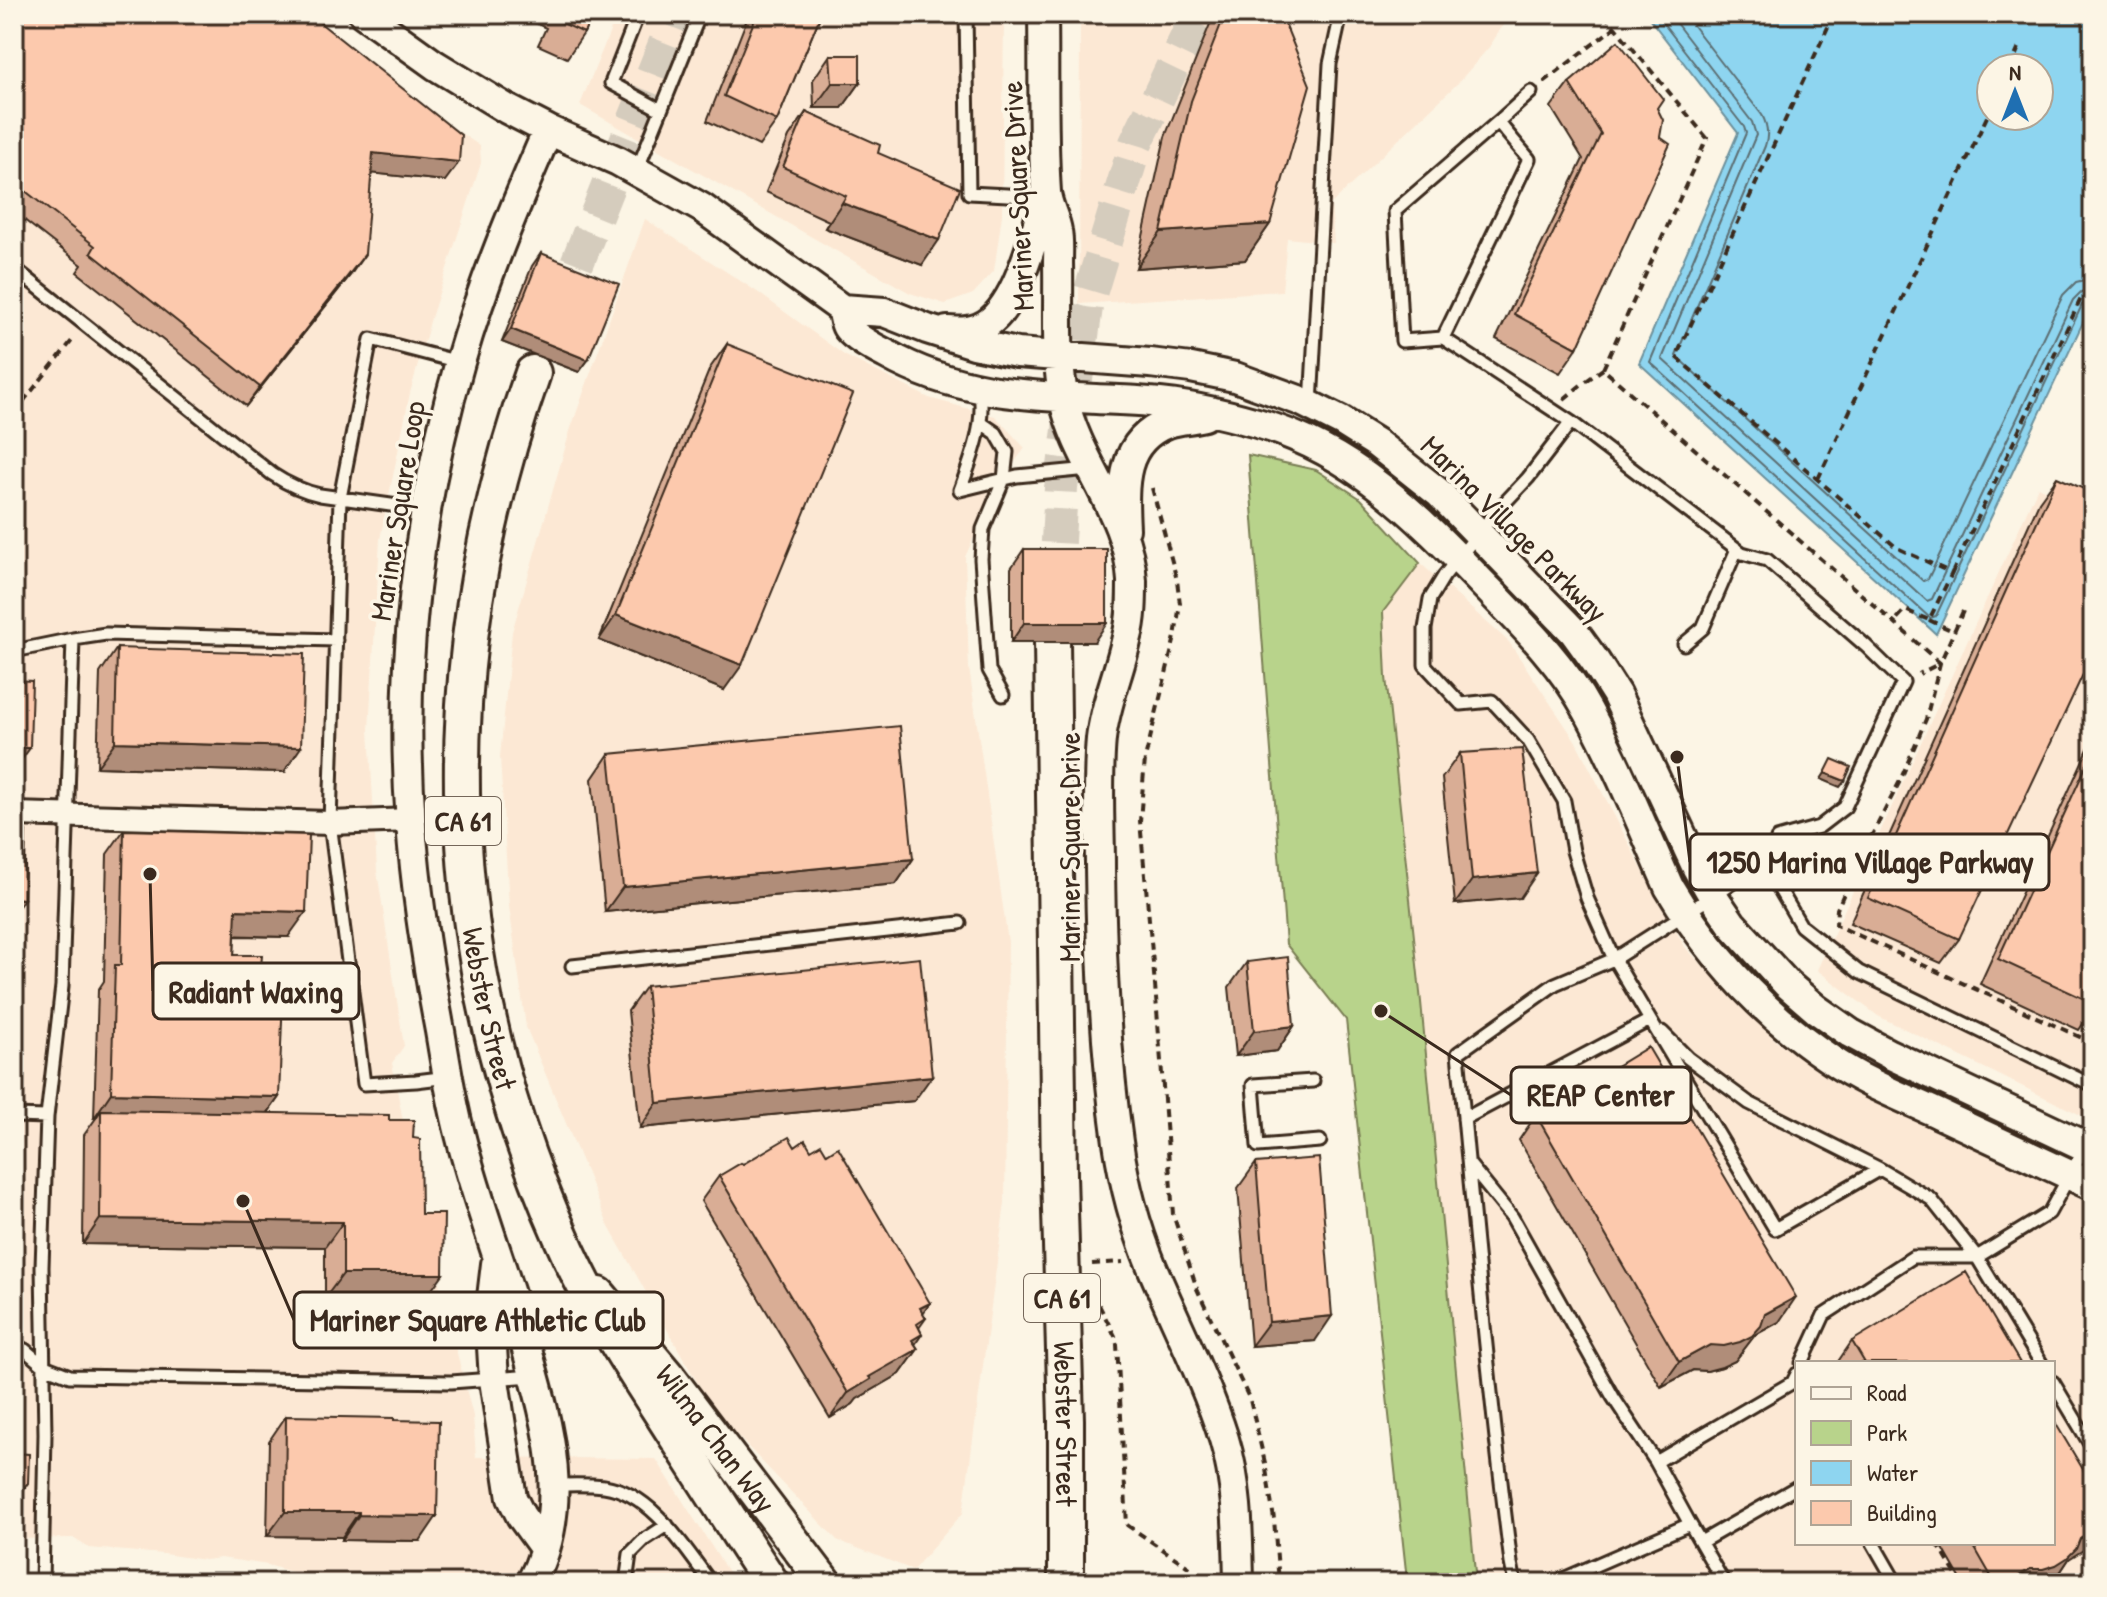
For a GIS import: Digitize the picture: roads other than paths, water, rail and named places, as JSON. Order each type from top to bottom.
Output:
[{"type":"main road","name":"Webster Street","points":[[533,373],[500,480],[476,590],[463,701],[463,821],[471,922],[493,1036],[521,1133],[572,1260],[616,1344],[771,1583]]},
{"type":"main road","name":"Webster Street","points":[[1052,642],[1066,1420],[1066,1583]]},
{"type":"main road","name":"Wilma Chan Way","points":[[572,1260],[668,1376],[825,1583]]},
{"type":"main road","points":[[1066,1420],[1090,1583]]},
{"type":"street","points":[[364,14],[460,81],[507,109],[637,171],[702,208],[842,309],[884,312],[974,344],[1057,357]]},
{"type":"street","name":"Mariner Square Drive","points":[[1043,14],[1046,197],[1057,230],[1060,318],[1057,357],[1068,417],[1114,516],[1126,546],[1132,575],[1128,636],[1108,700],[1099,764],[1105,1020],[1119,1147],[1138,1228],[1225,1443],[1233,1482],[1239,1583]]},
{"type":"street","name":"Mariner Square Loop","points":[[531,1583],[545,1549],[552,1517],[552,1450],[546,1414],[460,1134],[448,1077],[422,929],[411,820],[408,724],[418,564],[445,415],[479,301],[548,130]]},
{"type":"street","points":[[927,329],[959,332],[979,328],[997,316],[1017,282],[1046,197]]},
{"type":"street","points":[[842,309],[847,329],[900,363],[929,375],[980,389],[1064,398]]},
{"type":"street","name":"Marina Village Parkway","points":[[1057,357],[1191,368],[1248,381],[1311,406],[1364,436],[1409,468],[1439,493],[1565,622],[1595,661],[1616,694],[1713,896],[1732,924],[1787,984],[1850,1033],[1889,1054],[2090,1143]]},
{"type":"street","name":"Marina Village Parkway","points":[[1064,398],[1181,405],[1260,424],[1304,439],[1331,453],[1387,491],[1458,558],[1548,653],[1568,679],[1588,710],[1669,887],[1685,914],[1734,977],[1764,1008],[1833,1061],[1873,1084],[2081,1181]]},
{"type":"street","points":[[1126,546],[1125,473],[1130,457],[1140,442],[1153,430],[1170,422],[1217,413]]},
{"type":"street","points":[[14,814],[330,823],[411,820]]},
{"type":"street","name":"Mariner Square Loop","points":[[497,1255],[490,1314],[494,1380],[512,1498],[545,1549]]},
{"type":"lane","points":[[638,14],[611,83],[661,110]]},
{"type":"lane","points":[[637,171],[700,14]]},
{"type":"lane","points":[[966,14],[969,193],[1046,197]]},
{"type":"lane","points":[[1311,406],[1330,64],[1341,14]]},
{"type":"lane","points":[[1531,92],[1395,211],[1402,341],[1443,338],[1571,422],[1597,445],[1737,549],[1767,560],[1903,682],[1845,807],[1819,827],[1777,839]]},
{"type":"lane","points":[[1443,338],[1529,159],[1498,122]]},
{"type":"lane","points":[[14,268],[272,474],[303,491],[427,510]]},
{"type":"lane","points":[[448,1077],[364,1084],[330,823],[340,498],[371,339],[460,362]]},
{"type":"lane","points":[[980,389],[979,438],[960,490],[1017,476],[1091,469]]},
{"type":"lane","points":[[980,422],[996,433],[1007,452],[1004,479],[983,529],[981,559],[989,670],[1003,695]]},
{"type":"lane","points":[[1571,422],[1528,478],[1458,558],[1430,599],[1425,629],[1425,665],[1461,704],[1492,701],[1528,740],[1564,801],[1573,851],[1587,898],[1614,959],[1775,1229],[1880,1169]]},
{"type":"lane","points":[[1684,644],[1703,628],[1737,549]]},
{"type":"lane","points":[[14,651],[106,634],[336,640]]},
{"type":"lane","points":[[42,1583],[45,1434],[42,1267],[47,1117],[62,986],[73,639]]},
{"type":"lane","points":[[1515,1583],[1494,1427],[1458,1053],[1555,984],[1614,959],[1763,861],[1801,926],[1859,972],[2093,1086]]},
{"type":"lane","points":[[572,966],[960,923]]},
{"type":"lane","points":[[1464,1119],[1650,1020]]},
{"type":"lane","points":[[1650,1020],[1688,1058],[1749,1103],[1880,1169],[1931,1199],[1977,1257],[2040,1361]]},
{"type":"lane","points":[[1313,1081],[1253,1085],[1258,1146],[1320,1141]]},
{"type":"lane","points":[[14,1116],[47,1117]]},
{"type":"lane","points":[[1803,1361],[1824,1315],[1913,1257],[1977,1257],[2049,1213],[2081,1181],[2090,1143]]},
{"type":"lane","points":[[1469,1164],[1512,1217],[1613,1397],[1656,1462],[1724,1583]]},
{"type":"lane","points":[[14,1345],[44,1366],[70,1376],[451,1382],[535,1376]]},
{"type":"lane","points":[[1656,1462],[1795,1378]]},
{"type":"lane","points":[[2055,1385],[2093,1449]]},
{"type":"lane","points":[[554,1485],[605,1486],[633,1495],[667,1525],[711,1583]]},
{"type":"lane","points":[[1701,1542],[1795,1488]]},
{"type":"lane","points":[[1554,1583],[1690,1524]]},
{"type":"lane","points":[[626,1583],[630,1554],[667,1525]]},
{"type":"lane","points":[[1874,1545],[1896,1583]]},
{"type":"water","points":[[1646,14],[2093,14],[2093,301],[1936,634],[1639,363],[1738,133]]},
{"type":"tunnel","points":[[558,311],[677,14]]},
{"type":"tunnel","points":[[1055,594],[1061,488],[1086,307],[1136,143],[1198,14]]},
{"type":"place","name":"1250 Marina Village Parkway","points":[[1677,757]]},
{"type":"place","name":"Radiant Waxing","points":[[150,874]]},
{"type":"place","name":"REAP Center","points":[[1381,1011]]},
{"type":"place","name":"Mariner Square Athletic Club","points":[[243,1201]]}]
